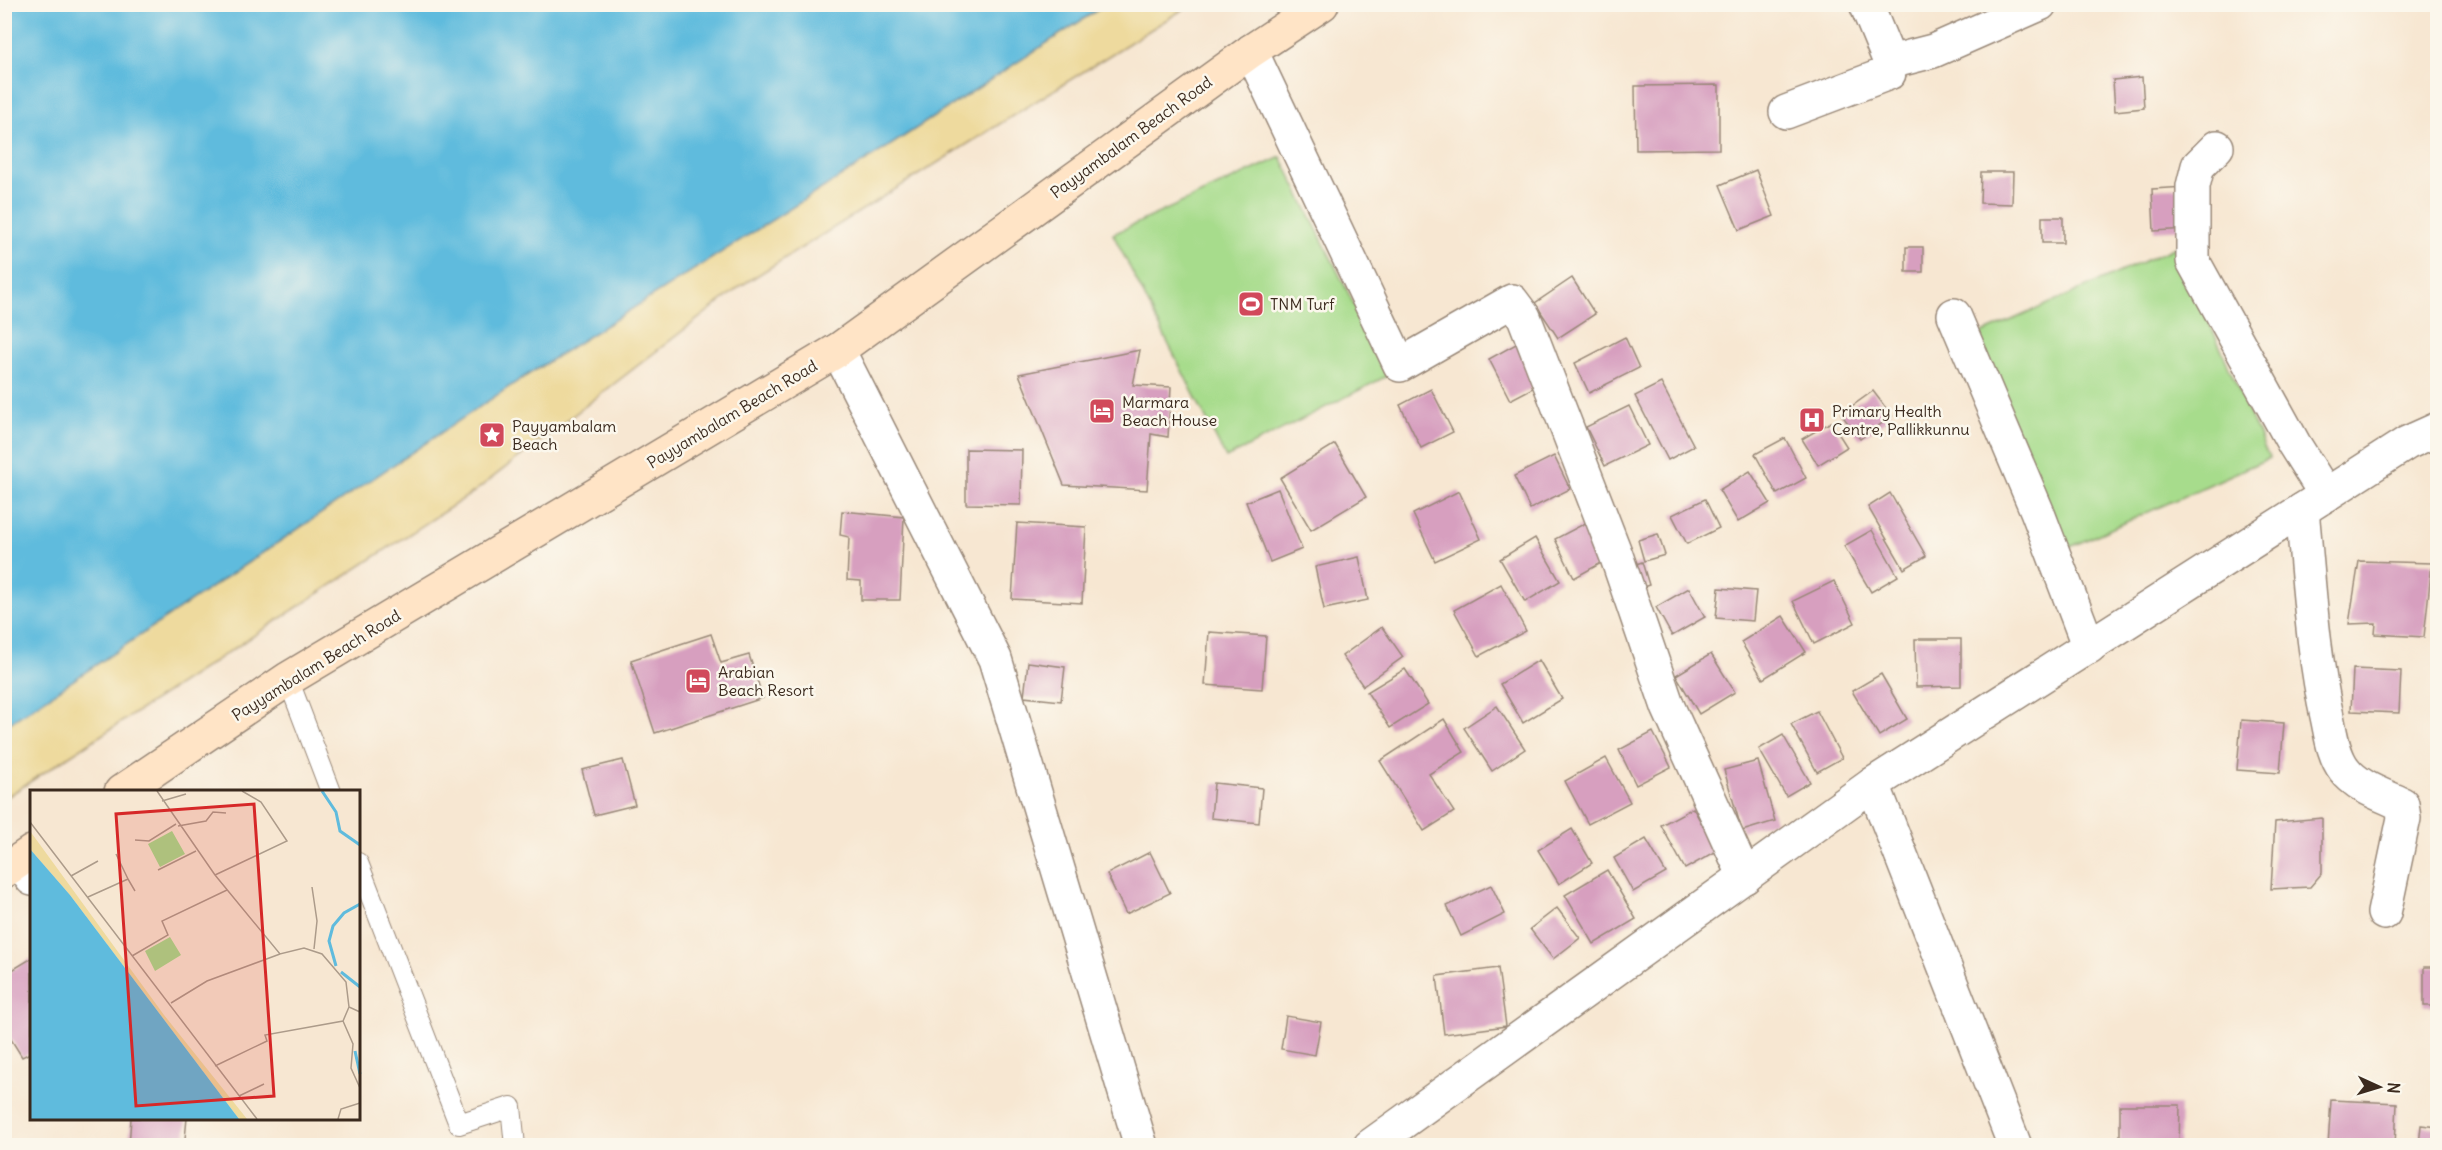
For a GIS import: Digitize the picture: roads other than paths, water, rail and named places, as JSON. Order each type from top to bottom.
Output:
[{"type":"main road","name":"Payyambalam Beach Road","points":[[124,790],[288,680],[838,350],[1251,51],[1322,4]]},
{"type":"street","points":[[1786,112],[1889,72],[1890,62],[1866,4]]},
{"type":"street","points":[[1890,62],[1933,51],[2040,4]]},
{"type":"street","points":[[1251,51],[1400,365],[1512,301],[1524,317],[1616,555],[1668,707],[1745,877]]},
{"type":"street","points":[[2217,147],[2198,166],[2193,186],[2193,261],[2294,444],[2314,502],[2313,627],[2321,690],[2332,741],[2344,768],[2367,788],[2402,804],[2404,818],[2384,913]]},
{"type":"street","points":[[1954,315],[2037,511],[2089,647]]},
{"type":"street","points":[[838,350],[994,659],[1141,1146]]},
{"type":"street","points":[[1370,1146],[1873,784],[2407,443],[2438,429]]},
{"type":"street","points":[[1873,784],[2015,1146]]},
{"type":"lane","points":[[288,680],[330,790]]},
{"type":"lane","points":[[360,868],[459,1124],[511,1107],[515,1146]]},
{"type":"water","points":[[5,4],[1105,5],[886,148],[521,379],[5,726]]},
{"type":"place","name":"TNM Turf","points":[[1251,304]]},
{"type":"place","name":"Marmara Beach House","points":[[1102,411]]},
{"type":"place","name":"Primary Health Centre, Pallikkunnu","points":[[1812,420]]},
{"type":"place","name":"Payyambalam Beach","points":[[492,435]]},
{"type":"place","name":"Arabian Beach Resort","points":[[698,681]]}]
